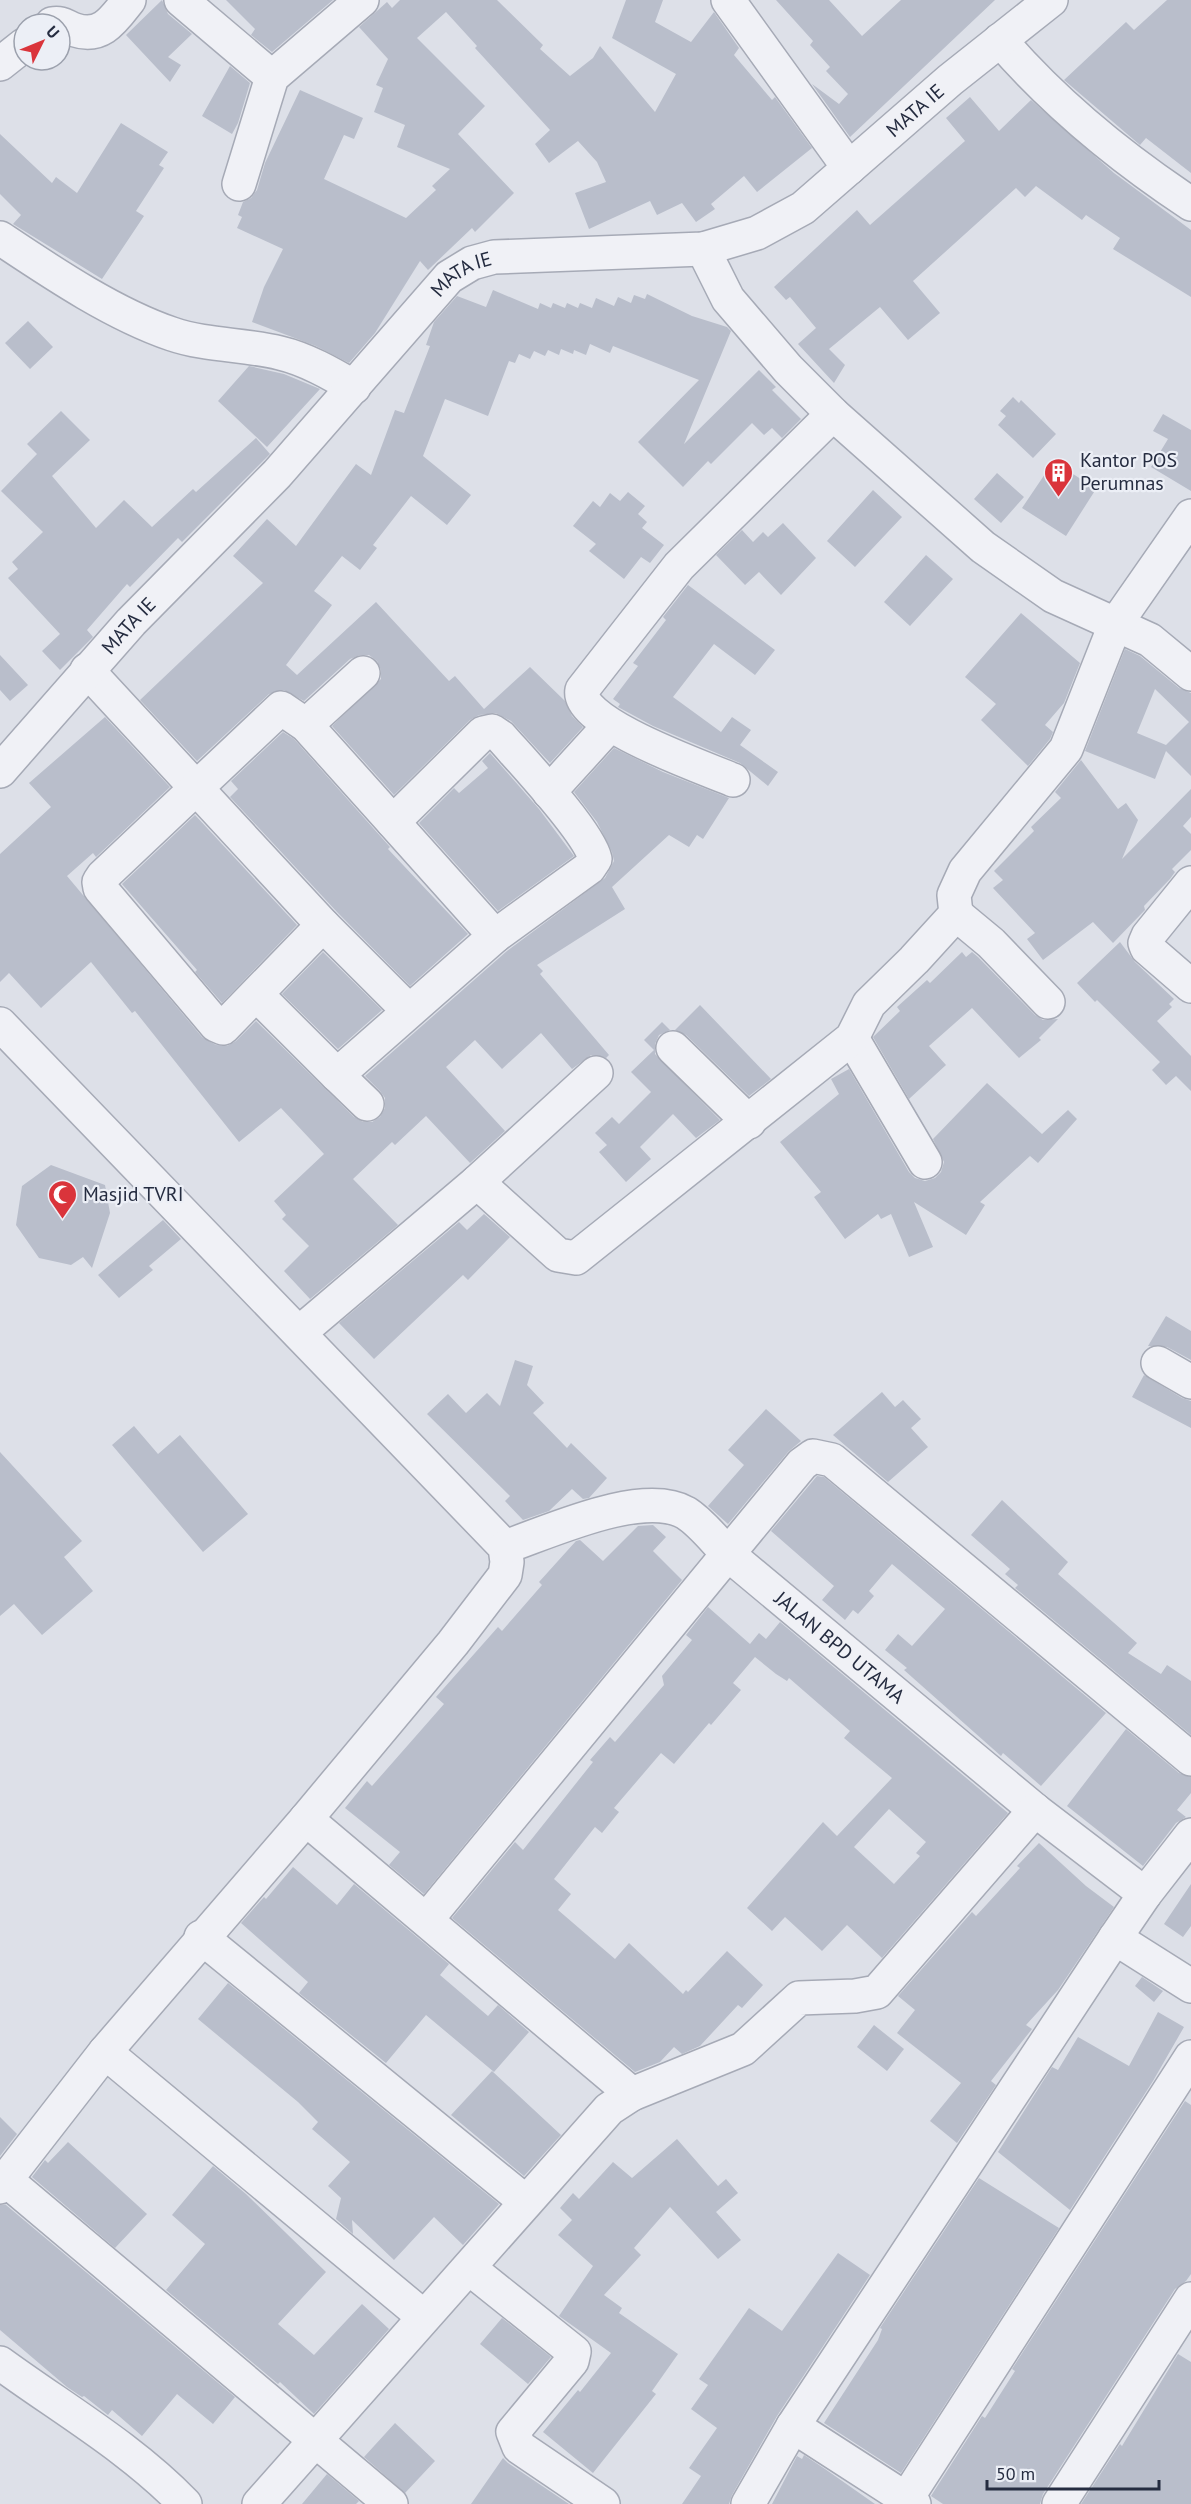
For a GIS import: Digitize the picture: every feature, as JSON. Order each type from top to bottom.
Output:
[{"type":"street","points":[[72,27],[84,32],[98,32],[111,23],[129,0]]},
{"type":"street","points":[[180,0],[272,77]]},
{"type":"street","points":[[239,184],[272,77],[362,0]]},
{"type":"street","points":[[728,0],[849,168]]},
{"type":"street","name":"MATA IE","points":[[0,771],[11,735],[87,670],[277,474],[449,277],[472,263],[494,257],[703,249],[757,233],[802,208],[1000,40],[1051,0]]},
{"type":"street","points":[[1000,40],[1035,80],[1101,139],[1136,167],[1191,204]]},
{"type":"street","points":[[0,64],[12,54]]},
{"type":"street","points":[[0,238],[90,294],[156,327],[207,343],[281,353],[330,373],[354,387]]},
{"type":"street","points":[[703,249],[728,299],[788,369],[834,414],[983,547],[1053,596],[1150,640],[1191,674]]},
{"type":"street","points":[[733,780],[609,726],[583,700],[581,695],[585,684],[679,566],[834,414]]},
{"type":"street","points":[[1048,1002],[991,943],[956,914],[954,896],[965,871],[1066,749],[1115,625],[1191,516]]},
{"type":"street","points":[[87,670],[323,925],[408,1010]]},
{"type":"street","points":[[306,725],[363,673]]},
{"type":"street","points":[[323,925],[223,1028],[216,1025],[100,888],[99,882],[198,789],[278,709],[284,708],[306,725],[495,936]]},
{"type":"street","points":[[549,792],[609,726]]},
{"type":"street","points":[[337,1075],[408,1010],[495,936],[589,868],[595,859],[590,848],[549,792],[501,737],[492,731],[487,731],[393,822]]},
{"type":"street","points":[[1191,884],[1148,936],[1145,943],[1147,948],[1191,986]]},
{"type":"street","points":[[477,1182],[558,1255],[576,1258],[852,1038],[869,1004],[956,914]]},
{"type":"street","points":[[257,995],[367,1104]]},
{"type":"street","points":[[0,1024],[504,1547],[507,1562],[505,1575],[453,1643],[306,1819],[201,1937],[105,2052],[3,2183],[317,2439],[391,2504]]},
{"type":"street","points":[[852,1038],[925,1162]]},
{"type":"street","points":[[673,1048],[749,1122]]},
{"type":"street","points":[[299,1333],[477,1182],[596,1073]]},
{"type":"street","points":[[1158,1363],[1191,1382]]},
{"type":"street","points":[[426,1919],[806,1459],[822,1456],[832,1460],[1191,1759]]},
{"type":"street","name":"JALAN BPD UTAMA","points":[[504,1547],[603,1514],[643,1506],[672,1507],[687,1514],[729,1555],[1035,1810],[1145,1894]]},
{"type":"street","points":[[259,2504],[609,2109],[632,2094],[742,2049],[791,2002],[799,1998],[855,1996],[877,1992],[1035,1810]]},
{"type":"street","points":[[306,1819],[632,2094]]},
{"type":"street","points":[[748,2504],[793,2426],[1115,1938],[1145,1894],[1191,1835]]},
{"type":"street","points":[[201,1937],[526,2202]]},
{"type":"street","points":[[1115,1938],[1191,1986]]},
{"type":"street","points":[[105,2052],[424,2317]]},
{"type":"street","points":[[793,2426],[908,2502],[1191,2057]]},
{"type":"street","points":[[469,2268],[574,2352],[572,2361],[513,2432],[514,2439],[519,2447],[603,2504]]},
{"type":"street","points":[[1059,2504],[1191,2299]]},
{"type":"street","points":[[0,2363],[60,2407],[130,2453],[185,2504]]},
{"type":"building","points":[[162,0],[168,14],[192,34],[168,57],[181,65],[170,82],[126,35]]},
{"type":"building","points":[[226,0],[333,0],[272,52],[251,35],[255,29]]},
{"type":"building","points":[[400,0],[497,0],[543,45],[540,49],[570,76],[593,58],[600,46],[655,112],[676,74],[612,38],[626,0],[663,0],[655,22],[691,42],[714,12],[739,48],[734,55],[772,100],[775,97],[812,148],[757,192],[744,176],[711,204],[715,209],[696,222],[682,203],[657,215],[650,201],[589,229],[575,193],[606,182],[597,162],[578,141],[549,163],[535,144],[550,130],[475,48],[477,46],[446,12],[417,38],[485,106],[458,134],[514,193],[475,232],[472,228],[428,270],[420,261],[375,333],[349,363],[316,346],[252,322],[264,287],[283,249],[237,228],[242,217],[238,215],[243,202],[251,198],[257,190],[265,163],[300,90],[363,118],[354,139],[344,135],[324,179],[406,218],[436,190],[432,186],[450,169],[397,147],[405,125],[374,112],[383,88],[376,85],[388,59],[359,27],[387,2],[392,8]]},
{"type":"building","points":[[776,0],[829,0],[862,36],[901,0],[995,0],[850,137],[812,84],[839,104],[848,94],[826,71],[830,67],[810,45],[813,41]]},
{"type":"building","points":[[1167,0],[1191,0],[1191,173],[1146,138],[1140,145],[1064,80],[1126,22],[1134,30]]},
{"type":"building","points":[[230,66],[250,83],[238,123],[232,134],[202,116]]},
{"type":"building","points":[[970,97],[999,131],[1031,100],[1114,173],[1191,230],[1191,297],[1113,249],[1120,238],[1086,215],[1082,220],[1036,186],[1025,197],[1016,188],[913,281],[940,313],[908,340],[880,307],[829,349],[845,365],[834,383],[798,344],[816,328],[790,297],[786,300],[774,287],[857,210],[870,225],[965,141],[946,118]]},
{"type":"building","points":[[121,123],[168,152],[159,165],[164,168],[136,211],[144,216],[102,279],[13,224],[21,215],[0,194],[0,134],[52,183],[56,177],[77,193]]},
{"type":"building","points":[[493,290],[538,309],[540,303],[551,308],[553,303],[565,308],[567,303],[578,308],[580,303],[592,308],[596,298],[614,306],[618,297],[631,303],[634,295],[645,299],[647,294],[692,316],[727,327],[731,331],[684,444],[759,370],[776,387],[772,390],[801,419],[782,438],[772,428],[764,435],[752,423],[711,464],[708,461],[683,487],[638,442],[699,380],[613,346],[610,353],[590,344],[586,355],[574,350],[573,354],[561,349],[559,355],[548,350],[545,356],[534,351],[530,359],[519,354],[515,363],[509,361],[488,416],[445,399],[423,456],[471,495],[447,525],[411,496],[373,545],[377,548],[360,570],[342,556],[314,591],[332,605],[286,665],[297,675],[376,602],[449,681],[455,676],[484,709],[530,667],[565,701],[572,716],[583,727],[550,763],[511,721],[496,713],[479,715],[470,720],[394,795],[332,726],[381,679],[381,670],[377,661],[369,655],[360,655],[350,659],[304,701],[284,690],[269,694],[197,761],[140,700],[263,583],[233,556],[267,519],[296,546],[356,464],[371,475],[395,410],[404,413],[430,346],[426,345],[434,322],[457,296],[486,307]]},
{"type":"building","points":[[28,321],[53,347],[30,369],[5,343]]},
{"type":"building","points":[[249,366],[284,374],[320,389],[267,447],[218,401]]},
{"type":"building","points":[[1013,397],[1019,403],[1021,400],[1056,434],[1033,458],[998,425],[1006,416],[1000,411]]},
{"type":"building","points":[[61,411],[90,440],[52,476],[96,528],[124,500],[152,527],[193,489],[196,492],[256,438],[270,454],[182,542],[178,538],[130,587],[127,584],[87,630],[93,637],[60,670],[42,651],[60,634],[8,578],[18,569],[12,562],[43,532],[1,491],[37,454],[27,444]]},
{"type":"building","points":[[1163,414],[1191,430],[1191,491],[1151,467],[1168,439],[1153,431]]},
{"type":"building","name":"Kantor POS Perumnas","points":[[1070,472],[1096,489],[1066,536],[1022,508],[1045,474],[1061,485]]},
{"type":"building","points":[[997,473],[1024,497],[1001,523],[974,499]]},
{"type":"building","points":[[873,490],[902,517],[855,567],[827,541]]},
{"type":"building","points":[[628,492],[645,506],[638,514],[647,522],[642,528],[664,545],[650,563],[641,557],[624,579],[589,551],[596,544],[573,526],[593,501],[600,507],[610,493],[620,501]]},
{"type":"building","points":[[783,523],[816,558],[781,595],[759,572],[745,585],[716,555],[742,530],[753,542],[763,532],[768,537]]},
{"type":"building","points":[[926,555],[953,579],[910,626],[884,602]]},
{"type":"building","points":[[688,585],[775,650],[755,675],[714,644],[673,697],[721,732],[732,717],[751,730],[740,745],[778,772],[768,786],[740,763],[653,726],[618,707],[620,704],[613,699],[638,666],[633,663],[666,620],[663,617]]},
{"type":"building","points":[[1021,613],[1080,663],[1064,703],[1045,725],[1053,732],[1050,739],[1028,766],[981,720],[996,704],[965,677]]},
{"type":"building","points":[[1125,649],[1140,656],[1179,688],[1191,693],[1191,776],[1166,751],[1155,779],[1085,751]],"holes":[[[1155,689],[1189,722],[1166,745],[1137,733]]]},
{"type":"building","points":[[0,655],[28,685],[10,701],[0,690]]},
{"type":"building","points":[[105,717],[170,787],[96,857],[93,853],[67,876],[202,1037],[216,1045],[227,1046],[236,1041],[256,1021],[354,1117],[363,1122],[372,1122],[380,1117],[385,1108],[385,1098],[365,1076],[507,951],[605,878],[614,861],[612,852],[597,822],[574,792],[614,748],[663,772],[729,798],[703,839],[697,835],[689,847],[669,835],[612,887],[625,909],[537,965],[543,971],[540,974],[609,1055],[606,1058],[591,1055],[572,1069],[541,1033],[502,1069],[475,1040],[446,1067],[505,1131],[470,1163],[426,1116],[395,1145],[392,1142],[353,1179],[398,1225],[310,1299],[284,1271],[309,1246],[282,1219],[286,1215],[274,1201],[324,1154],[281,1108],[239,1142],[135,1011],[132,1013],[91,962],[41,1008],[9,973],[0,982],[0,854],[51,807],[29,783]]},
{"type":"building","points":[[283,732],[294,739],[390,847],[388,849],[468,934],[410,986],[337,912],[230,797],[238,789],[231,781]]},
{"type":"building","points":[[490,753],[539,809],[574,856],[498,911],[419,823],[454,788],[459,793],[488,768],[482,761]]},
{"type":"building","points":[[1081,760],[1118,809],[1126,803],[1138,820],[1122,859],[1191,789],[1191,817],[1183,826],[1191,834],[1191,850],[1172,869],[1175,872],[1144,906],[1145,910],[1113,943],[1093,922],[1043,960],[1027,939],[1035,933],[993,888],[1003,880],[994,871],[1034,831],[1031,827],[1061,798],[1055,792]]},
{"type":"building","points":[[195,815],[297,925],[222,1003],[195,972],[197,970],[122,884]]},
{"type":"building","points":[[1120,942],[1135,962],[1174,999],[1169,1004],[1172,1007],[1157,1021],[1191,1056],[1191,1091],[1176,1076],[1166,1085],[1152,1070],[1160,1062],[1077,983]]},
{"type":"building","points":[[323,952],[382,1010],[338,1049],[282,994]]},
{"type":"building","points":[[962,952],[966,957],[972,952],[978,957],[1035,1015],[1043,1020],[1058,1019],[1039,1038],[1041,1040],[1019,1058],[972,1008],[929,1046],[946,1065],[909,1099],[873,1037],[900,1011],[897,1007],[927,980],[930,983]]},
{"type":"building","points":[[700,1005],[771,1079],[749,1096],[686,1035],[675,1030]]},
{"type":"building","points":[[662,1022],[670,1030],[659,1035],[655,1044],[655,1054],[720,1120],[696,1138],[673,1114],[640,1147],[651,1159],[626,1182],[599,1152],[607,1145],[595,1133],[612,1117],[619,1124],[651,1092],[631,1072],[654,1050],[644,1040]]},
{"type":"building","points":[[849,1069],[909,1172],[915,1178],[925,1181],[935,1178],[941,1172],[944,1162],[933,1139],[987,1083],[1042,1134],[1068,1110],[1077,1119],[1038,1163],[1030,1156],[980,1202],[985,1205],[966,1235],[914,1202],[933,1247],[909,1257],[891,1214],[881,1219],[878,1214],[845,1239],[814,1197],[821,1192],[780,1142],[839,1094],[831,1079]]},
{"type":"building","name":"Masjid TVRI","points":[[51,1165],[105,1185],[110,1213],[92,1268],[83,1257],[71,1265],[39,1258],[16,1225],[22,1186]]},
{"type":"building","points":[[484,1214],[510,1237],[468,1280],[463,1275],[374,1359],[339,1323],[459,1222],[467,1230]]},
{"type":"building","points":[[163,1220],[181,1239],[149,1266],[153,1270],[119,1298],[98,1275]]},
{"type":"building","points":[[1166,1316],[1191,1331],[1191,1360],[1167,1347],[1148,1346]]},
{"type":"building","points":[[515,1360],[533,1366],[527,1385],[544,1403],[533,1413],[567,1448],[571,1443],[607,1478],[589,1498],[583,1499],[572,1489],[549,1511],[523,1520],[505,1501],[510,1496],[427,1414],[448,1394],[466,1413],[487,1393],[500,1406]]},
{"type":"building","points":[[1144,1375],[1191,1401],[1191,1428],[1132,1397]]},
{"type":"building","points":[[882,1392],[895,1407],[903,1400],[921,1419],[911,1428],[928,1447],[888,1482],[833,1435]]},
{"type":"building","points":[[766,1409],[801,1441],[788,1452],[728,1524],[708,1506],[744,1465],[728,1450]]},
{"type":"building","points":[[134,1426],[158,1454],[180,1435],[248,1514],[203,1552],[112,1445]]},
{"type":"building","points":[[0,1452],[82,1541],[64,1557],[93,1591],[42,1635],[14,1604],[0,1616]]},
{"type":"building","points":[[817,1476],[824,1477],[1106,1713],[1041,1786],[1003,1753],[1001,1756],[904,1670],[907,1668],[885,1650],[898,1634],[912,1646],[945,1609],[892,1564],[869,1591],[874,1596],[858,1614],[853,1610],[845,1620],[822,1600],[834,1586],[771,1531]]},
{"type":"building","points":[[1002,1500],[1068,1562],[1058,1574],[1137,1643],[1128,1653],[1161,1674],[1167,1665],[1191,1681],[1191,1735],[1015,1588],[1018,1585],[1005,1574],[1010,1569],[971,1535]]},
{"type":"building","points":[[653,1525],[666,1537],[653,1551],[682,1580],[424,1894],[389,1865],[400,1852],[345,1808],[367,1781],[372,1786],[444,1704],[436,1697],[498,1627],[502,1631],[542,1585],[539,1582],[576,1541],[580,1540],[603,1561],[638,1526]]},
{"type":"building","points":[[708,1607],[750,1644],[759,1633],[766,1639],[780,1622],[1008,1813],[882,1958],[847,1925],[822,1951],[785,1917],[772,1931],[747,1908],[823,1822],[837,1836],[892,1778],[844,1738],[850,1731],[789,1678],[787,1681],[755,1657],[733,1683],[741,1690],[711,1725],[709,1723],[674,1764],[661,1753],[614,1808],[619,1812],[602,1833],[595,1827],[554,1879],[571,1894],[558,1910],[615,1959],[629,1943],[683,1994],[686,1990],[688,1992],[727,1951],[763,1985],[742,2008],[738,2005],[700,2046],[682,2054],[674,2047],[660,2062],[635,2072],[452,1918],[515,1842],[523,1850],[593,1762],[590,1760],[610,1737],[615,1742],[664,1685],[662,1676],[692,1640],[686,1635]],"holes":[[[889,1809],[926,1842],[916,1853],[920,1856],[894,1884],[854,1847]]]},
{"type":"building","points":[[1126,1729],[1179,1773],[1191,1777],[1191,1793],[1177,1810],[1186,1817],[1176,1823],[1143,1866],[1067,1806]]},
{"type":"building","points":[[1039,1843],[1086,1886],[1114,1907],[1058,1990],[1026,2025],[1032,2029],[991,2081],[996,2085],[957,2143],[930,2121],[961,2083],[897,2033],[915,2010],[898,1996],[972,1912],[976,1916],[1020,1868],[1017,1866]]},
{"type":"building","points":[[293,1867],[337,1905],[354,1884],[449,1964],[440,1975],[488,2016],[498,2005],[529,2032],[494,2072],[426,2015],[386,2063],[299,1993],[308,1982],[241,1923],[264,1897],[266,1899]]},
{"type":"building","points":[[1191,1884],[1191,1926],[1183,1937],[1164,1924]]},
{"type":"building","points":[[1142,1977],[1163,1991],[1154,2002],[1135,1986]]},
{"type":"building","points":[[228,1983],[499,2204],[463,2245],[434,2217],[394,2260],[352,2220],[353,2234],[336,2219],[341,2198],[328,2186],[350,2162],[312,2129],[318,2122],[298,2102],[198,2019]]},
{"type":"building","points":[[1158,2012],[1184,2027],[1153,2081],[1070,2210],[998,2152],[1052,2067],[1058,2070],[1078,2037],[1129,2066]]},
{"type":"building","points":[[874,2025],[904,2049],[887,2071],[857,2047]]},
{"type":"building","points":[[492,2071],[561,2135],[524,2176],[451,2115]]},
{"type":"building","points":[[1185,2101],[1191,2105],[1191,2274],[1175,2289],[1043,2494],[1040,2504],[943,2504],[931,2496],[982,2416],[985,2418],[1015,2371],[1012,2369]]},
{"type":"building","points":[[0,2117],[17,2134],[0,2156]]},
{"type":"building","points":[[677,2139],[718,2186],[726,2179],[738,2193],[716,2212],[741,2240],[718,2259],[670,2207],[634,2248],[641,2255],[604,2295],[622,2308],[619,2313],[678,2354],[652,2391],[656,2394],[593,2473],[543,2432],[578,2390],[580,2392],[611,2353],[559,2316],[593,2266],[558,2235],[572,2220],[560,2208],[573,2193],[579,2199],[613,2162],[632,2178]]},
{"type":"building","points":[[68,2142],[147,2214],[115,2248],[32,2177],[45,2160],[48,2163]]},
{"type":"building","points":[[213,2166],[246,2194],[326,2272],[278,2324],[314,2355],[362,2304],[389,2329],[314,2414],[280,2382],[278,2384],[166,2290],[205,2244],[172,2215]]},
{"type":"building","points":[[979,2178],[1059,2228],[901,2473],[824,2423],[878,2340],[882,2329],[880,2328]]},
{"type":"building","points":[[0,2205],[6,2205],[235,2397],[213,2424],[177,2394],[142,2436],[112,2410],[108,2415],[84,2396],[82,2397],[67,2387],[0,2330]]},
{"type":"building","points":[[838,2253],[870,2275],[777,2416],[729,2504],[682,2504],[701,2476],[689,2468],[717,2428],[691,2409],[708,2385],[699,2379],[749,2308],[782,2331]]},
{"type":"building","points":[[502,2318],[551,2357],[528,2384],[480,2344]]},
{"type":"building","points":[[1178,2354],[1191,2362],[1191,2504],[1081,2504],[1120,2444],[1122,2446]]},
{"type":"building","points":[[395,2423],[435,2461],[405,2493],[364,2457]]},
{"type":"building","points":[[804,2455],[875,2504],[772,2504],[797,2456],[802,2459]]},
{"type":"building","points":[[503,2458],[508,2463],[569,2504],[471,2504]]},
{"type":"building","points":[[327,2474],[359,2501],[356,2504],[302,2504]]},
{"type":"place","name":"Kantor POS Perumnas","points":[[1059,498]]},
{"type":"place","name":"Masjid TVRI","points":[[62,1220]]}]
